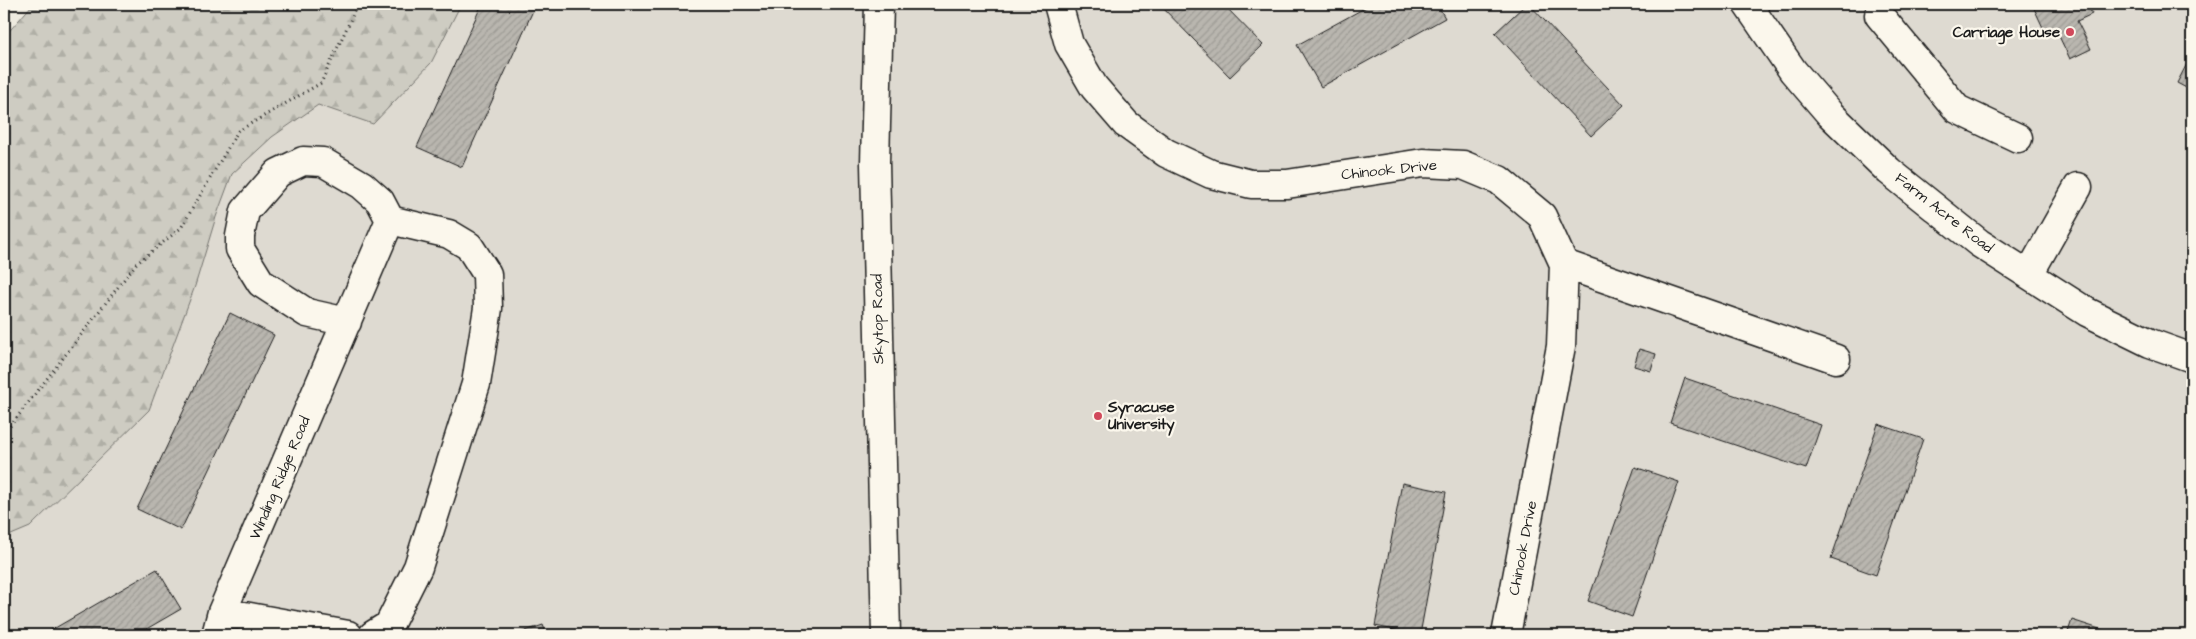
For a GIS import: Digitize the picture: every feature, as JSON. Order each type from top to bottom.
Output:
[{"type":"street","name":"Skytop Road","points":[[879,4],[875,163],[886,635]]},
{"type":"street","name":"Chinook Drive","points":[[1058,4],[1069,44],[1094,86],[1126,124],[1166,153],[1211,174],[1251,184],[1287,184],[1423,163],[1463,165],[1499,180],[1542,216],[1564,264],[1561,346],[1506,635]]},
{"type":"street","name":"Farm Acre Road","points":[[1747,4],[1793,71],[1830,114],[1883,164],[1979,242],[2086,312],[2150,343],[2192,358]]},
{"type":"street","points":[[1879,15],[1957,109],[2018,138]]},
{"type":"street","points":[[347,322],[307,313],[261,284],[240,249],[244,211],[278,173],[302,161],[322,162],[362,185],[380,202],[390,220],[449,234],[469,246],[487,274],[488,308],[476,384],[418,567],[389,625],[373,635]]},
{"type":"street","points":[[2029,274],[2078,187]]},
{"type":"street","name":"Winding Ridge Road","points":[[219,624],[390,220]]},
{"type":"street","points":[[1564,264],[1836,359]]},
{"type":"street","points":[[219,624],[348,635]]},
{"type":"path","points":[[4,434],[136,264],[181,228],[238,131],[321,83],[358,4]]},
{"type":"shaded area","name":"Syracuse University","points":[[167,4],[2192,4],[2192,635],[4,635],[4,198]]},
{"type":"green space","points":[[33,4],[461,4],[431,63],[373,124],[318,105],[272,137],[232,174],[216,217],[195,286],[149,410],[30,527],[4,538],[4,37]]},
{"type":"building","points":[[482,4],[536,4],[462,167],[417,147]]},
{"type":"building","points":[[1159,4],[1223,4],[1263,45],[1230,77]]},
{"type":"building","points":[[1372,4],[1437,4],[1445,18],[1321,87],[1297,45]]},
{"type":"building","points":[[1526,4],[1529,4],[1624,105],[1591,136],[1495,33]]},
{"type":"building","name":"Carriage House","points":[[2032,4],[2087,4],[2092,14],[2077,21],[2091,49],[2070,59],[2056,30],[2046,34]]},
{"type":"building","points":[[2192,54],[2192,91],[2177,83]]},
{"type":"building","points":[[230,313],[274,335],[181,530],[137,509]]},
{"type":"building","points":[[1639,349],[1656,354],[1651,371],[1634,366]]},
{"type":"building","points":[[1685,378],[1821,425],[1806,469],[1670,423]]},
{"type":"building","points":[[1878,424],[1923,439],[1876,575],[1831,559]]},
{"type":"building","points":[[1635,467],[1679,482],[1632,617],[1588,601]]},
{"type":"building","points":[[1402,483],[1446,492],[1420,635],[1375,626]]},
{"type":"building","points":[[157,569],[181,609],[136,635],[43,635]]},
{"type":"building","points":[[2072,620],[2118,635],[2067,635]]},
{"type":"building","points":[[543,625],[547,635],[514,635]]},
{"type":"place","name":"Carriage House","points":[[2070,32]]},
{"type":"place","name":"Syracuse University","points":[[1098,416]]}]
